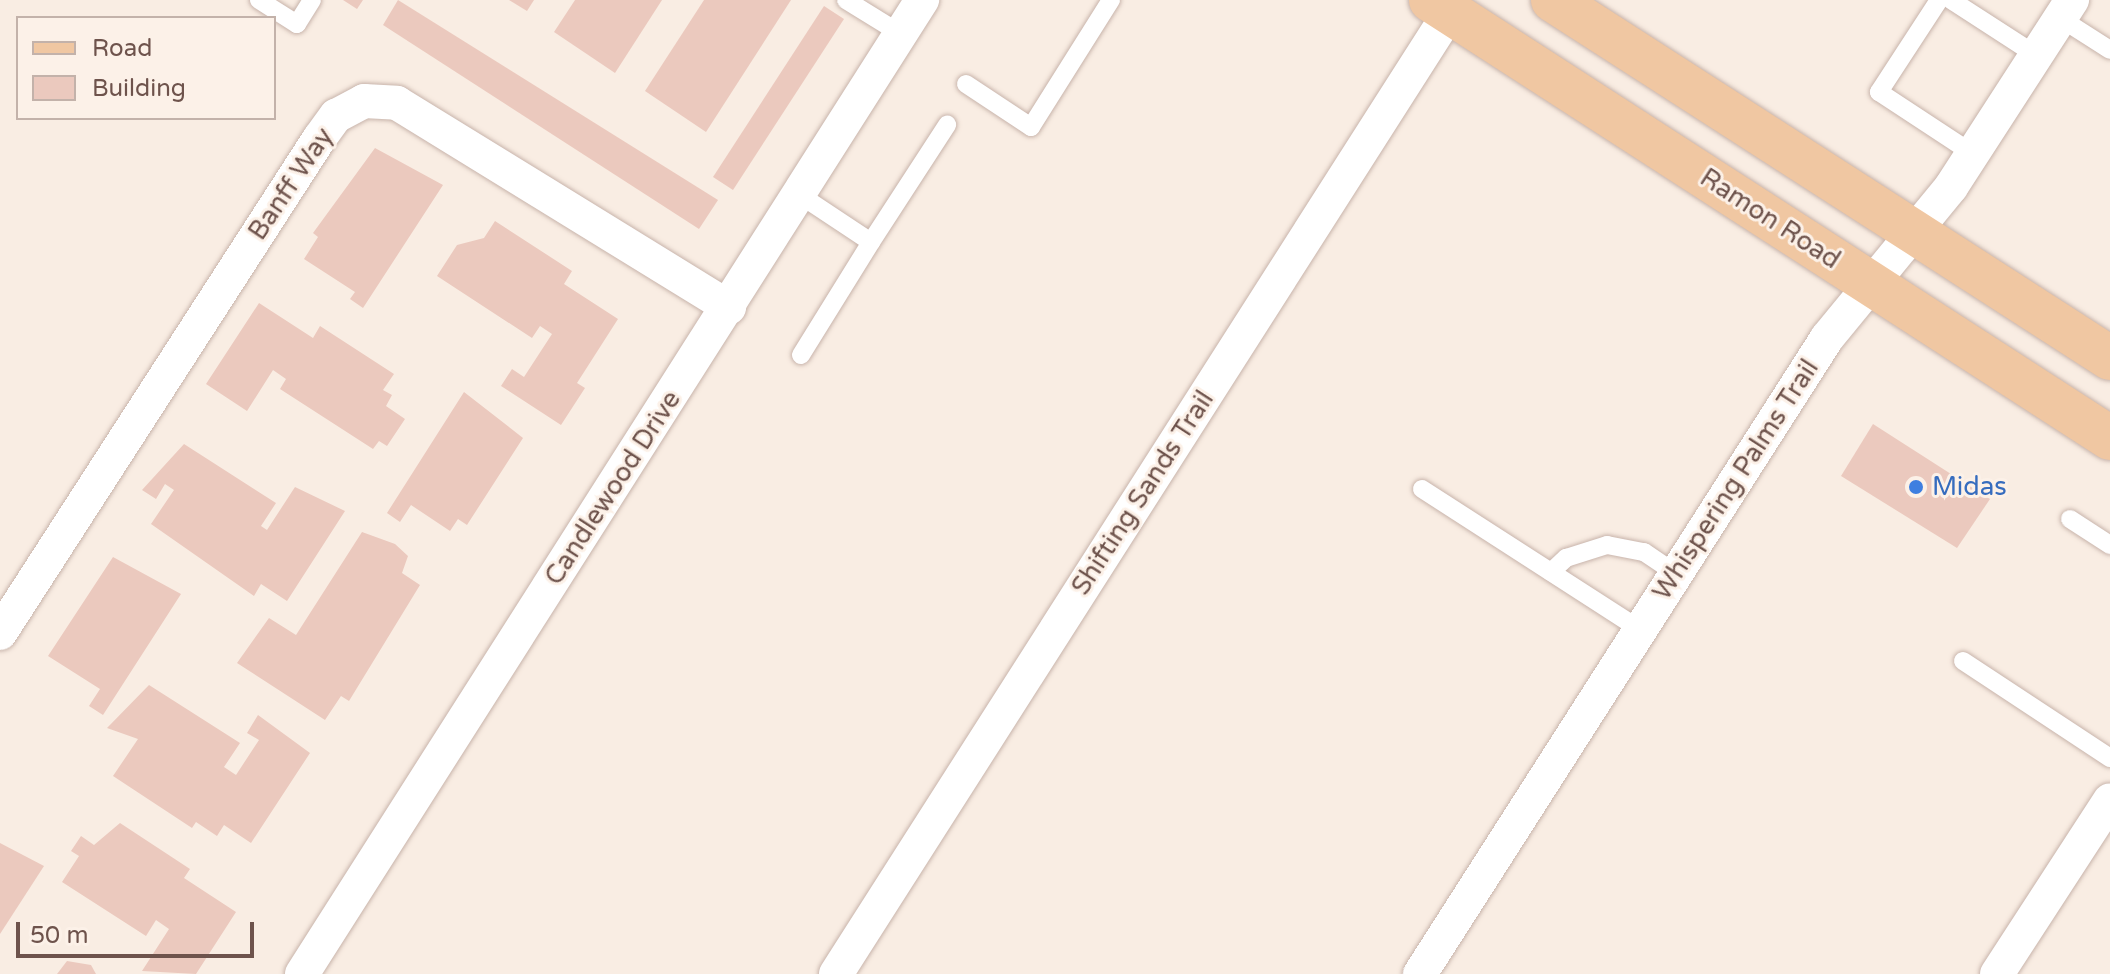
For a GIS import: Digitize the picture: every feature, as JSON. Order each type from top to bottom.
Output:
[{"type":"main road","points":[[1571,5],[2110,358]]},
{"type":"main road","name":"Ramon Road","points":[[1440,6],[2110,438]]},
{"type":"street","name":"Candlewood Drive","points":[[302,974],[922,0]]},
{"type":"street","name":"Shifting Sands Trail","points":[[836,974],[1440,6]]},
{"type":"street","name":"Whispering Palms Trail","points":[[1420,974],[1827,338],[1914,232],[1972,153],[2066,9]]},
{"type":"street","name":"Banff Way","points":[[0,633],[319,139],[336,116],[364,101],[397,103],[729,307]]},
{"type":"street","points":[[1997,974],[2110,800]]},
{"type":"lane","points":[[259,0],[297,24],[312,0]]},
{"type":"lane","points":[[846,0],[901,34]]},
{"type":"lane","points":[[966,84],[1031,127],[1111,0]]},
{"type":"lane","points":[[1939,0],[1879,92],[1972,153]]},
{"type":"lane","points":[[1951,0],[2036,55]]},
{"type":"lane","points":[[2066,9],[2110,50]]},
{"type":"lane","points":[[801,355],[947,125]]},
{"type":"lane","points":[[800,195],[871,242]]},
{"type":"lane","points":[[1422,489],[1641,630]]},
{"type":"lane","points":[[2070,519],[2110,545]]},
{"type":"lane","points":[[1551,572],[1566,558],[1607,545],[1644,552],[1677,574]]},
{"type":"lane","points":[[1963,661],[2110,758]]},
{"type":"building","points":[[343,0],[363,0],[357,9]]},
{"type":"building","points":[[398,0],[718,200],[699,229],[383,25]]},
{"type":"building","points":[[509,0],[534,0],[527,11]]},
{"type":"building","points":[[575,0],[662,0],[615,73],[554,32]]},
{"type":"building","points":[[704,0],[791,0],[706,132],[645,91]]},
{"type":"building","points":[[824,6],[844,19],[733,190],[713,177]]},
{"type":"building","points":[[375,148],[443,185],[363,308],[350,299],[355,292],[304,259],[318,237],[313,233]]},
{"type":"building","points":[[495,221],[572,271],[564,284],[618,319],[577,383],[585,388],[561,425],[501,386],[512,369],[524,377],[552,334],[540,326],[532,338],[437,276],[457,245],[484,238]]},
{"type":"building","points":[[259,303],[313,338],[320,326],[394,374],[383,390],[392,395],[386,406],[405,419],[387,446],[379,441],[373,449],[280,389],[286,379],[273,370],[247,411],[206,384]]},
{"type":"building","points":[[464,392],[523,438],[467,525],[458,519],[450,531],[411,505],[400,522],[387,513]]},
{"type":"building","name":"Midas","points":[[1873,424],[1990,499],[1957,548],[1841,476]]},
{"type":"building","points":[[184,444],[276,503],[261,526],[267,530],[295,487],[345,511],[287,601],[261,584],[254,596],[151,524],[174,490],[165,484],[156,499],[142,490]]},
{"type":"building","points":[[362,532],[395,544],[408,556],[402,573],[420,585],[349,701],[341,696],[325,720],[237,663],[269,618],[296,635]]},
{"type":"building","points":[[113,557],[181,594],[103,715],[89,706],[100,689],[48,656]]},
{"type":"building","points":[[149,685],[240,743],[224,767],[236,775],[259,740],[247,733],[258,715],[310,753],[251,843],[224,825],[217,836],[196,822],[192,828],[113,776],[138,739],[107,728]]},
{"type":"building","points":[[120,823],[190,869],[184,878],[236,912],[196,974],[142,971],[169,929],[156,920],[146,936],[62,882],[79,856],[71,851],[81,836],[94,845]]},
{"type":"building","points":[[0,843],[44,866],[0,934]]},
{"type":"building","points":[[67,961],[91,965],[96,974],[57,974]]},
{"type":"place","name":"Midas","points":[[1916,487]]}]
